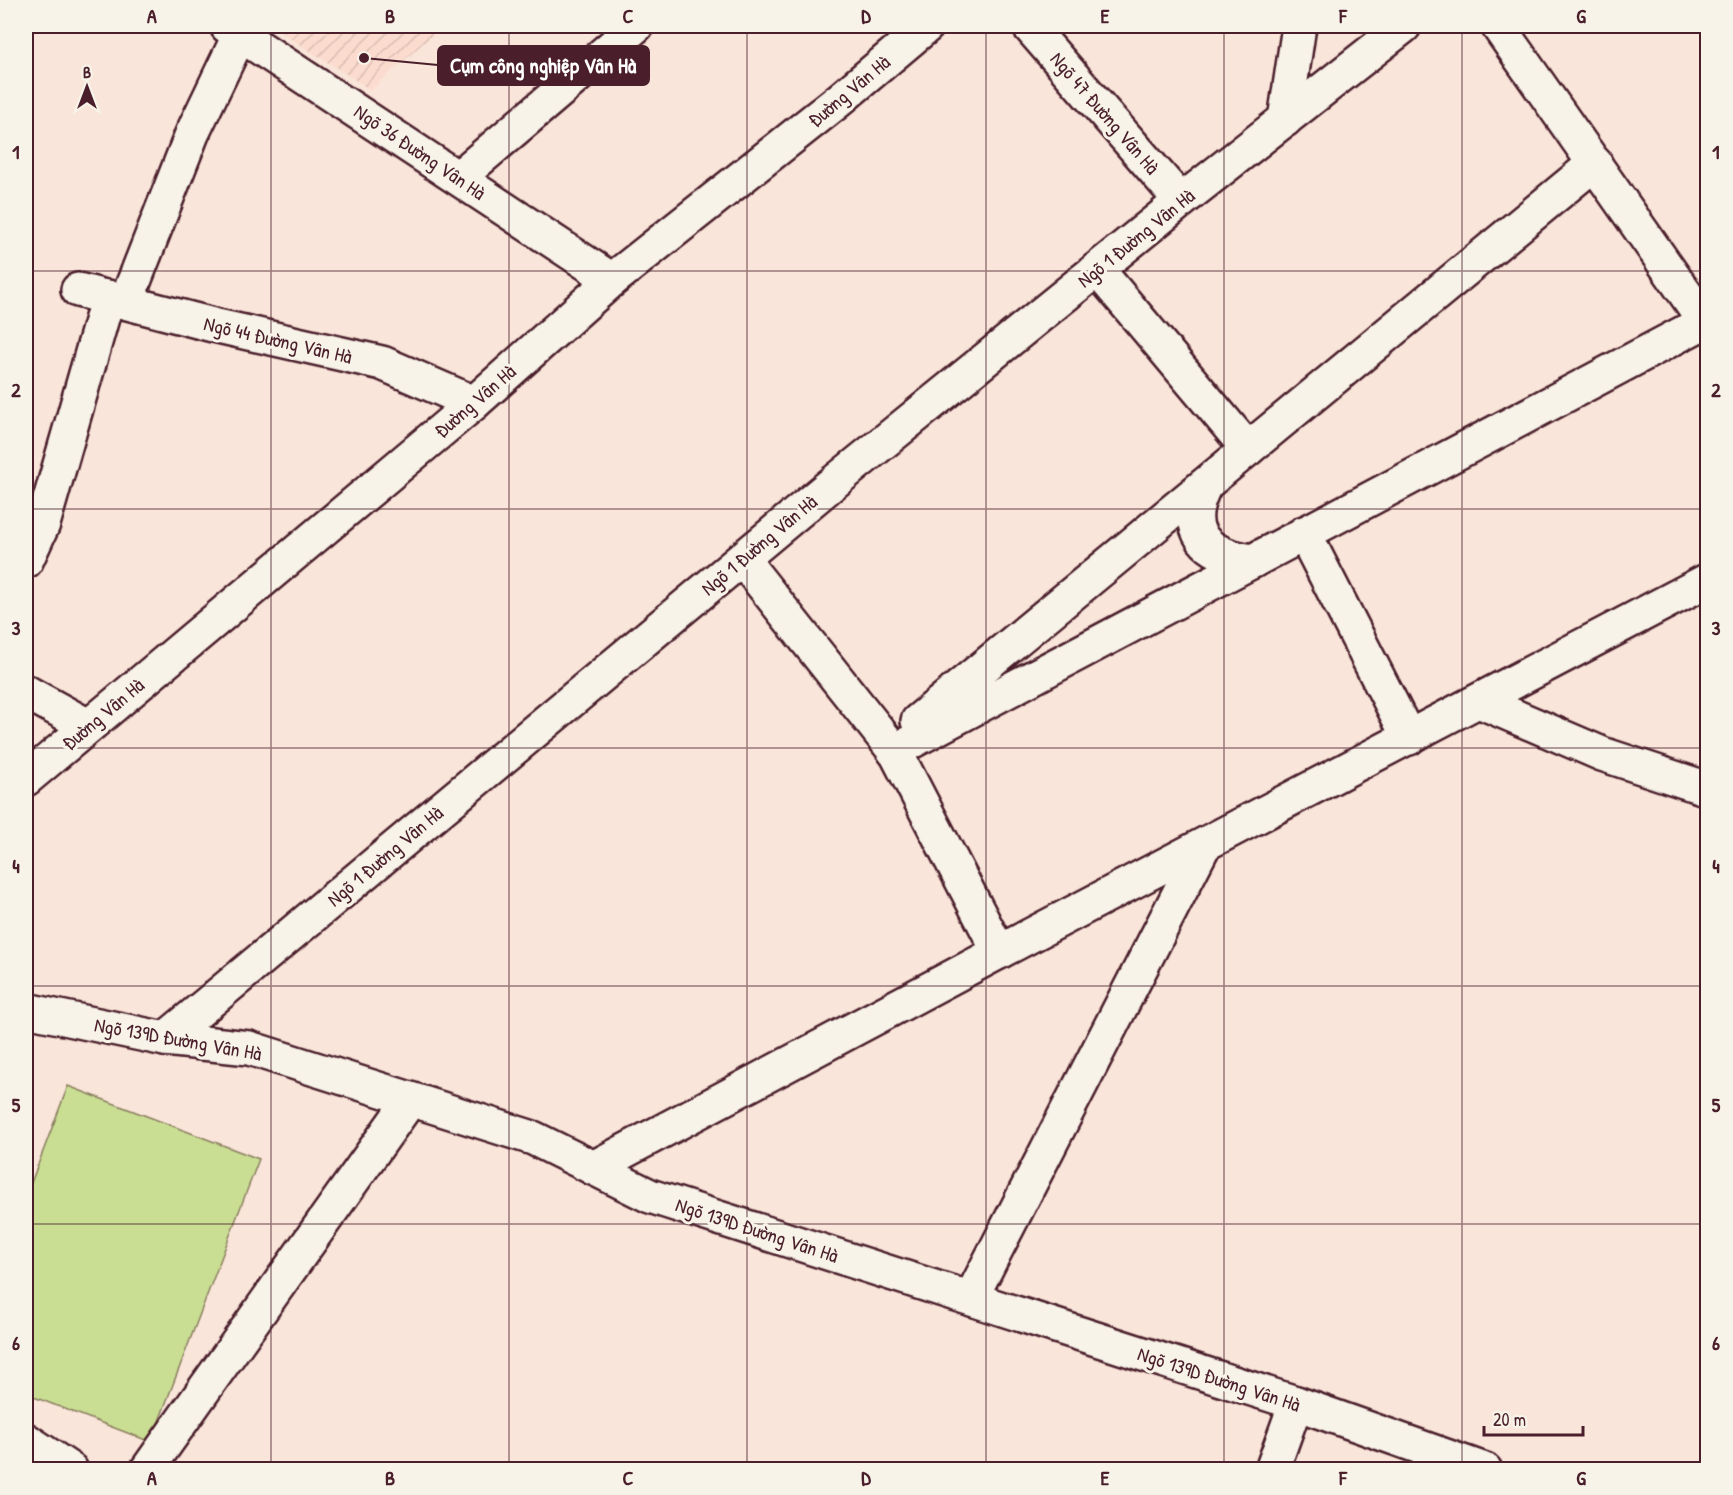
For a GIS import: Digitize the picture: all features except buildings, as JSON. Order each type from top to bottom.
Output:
[{"type":"street","points":[[459,177],[636,26]]},
{"type":"street","name":"Đường Vân Hà","points":[[26,779],[474,403],[612,280],[838,101],[927,26]]},
{"type":"street","name":"Ngõ 47 Đường Vân Hà","points":[[1029,26],[1181,201]]},
{"type":"street","points":[[1285,120],[1299,26]]},
{"type":"street","name":"Ngõ 1 Đường Vân Hà","points":[[165,1039],[742,559],[1181,201],[1404,26]]},
{"type":"street","points":[[891,748],[1706,324],[1498,26]]},
{"type":"street","points":[[26,561],[44,524],[104,296],[192,134],[234,29]]},
{"type":"street","name":"Ngõ 36 Đường Vân Hà","points":[[234,29],[612,280]]},
{"type":"street","points":[[891,748],[1248,449],[1595,163]]},
{"type":"street","points":[[1097,269],[1248,449]]},
{"type":"street","name":"Ngõ 44 Đường Vân Hà","points":[[104,296],[213,325],[382,363],[474,403]]},
{"type":"street","points":[[1205,485],[1197,501],[1195,521],[1199,535],[1221,553],[1253,561]]},
{"type":"street","points":[[1304,533],[1409,738]]},
{"type":"street","points":[[742,559],[891,748],[999,952]]},
{"type":"street","points":[[593,1168],[1707,580]]},
{"type":"street","points":[[26,692],[88,726]]},
{"type":"street","points":[[1479,701],[1602,754],[1707,789]]},
{"type":"street","points":[[970,1298],[1203,847]]},
{"type":"street","name":"Ngõ 139D Đường Vân Hà","points":[[27,1014],[165,1039],[249,1048],[533,1138],[650,1196],[1296,1403],[1485,1470]]},
{"type":"street","points":[[147,1470],[410,1100]]},
{"type":"street","points":[[1272,1470],[1296,1403]]},
{"type":"street","points":[[26,1440],[71,1470]]},
{"type":"shaded area","points":[[271,26],[442,26],[371,90]]},
{"type":"green space","points":[[68,1086],[259,1159],[151,1442],[26,1394],[26,1196]]},
{"type":"place","name":"Cụm công nghiệp Vân Hà","points":[[364,58]]}]
